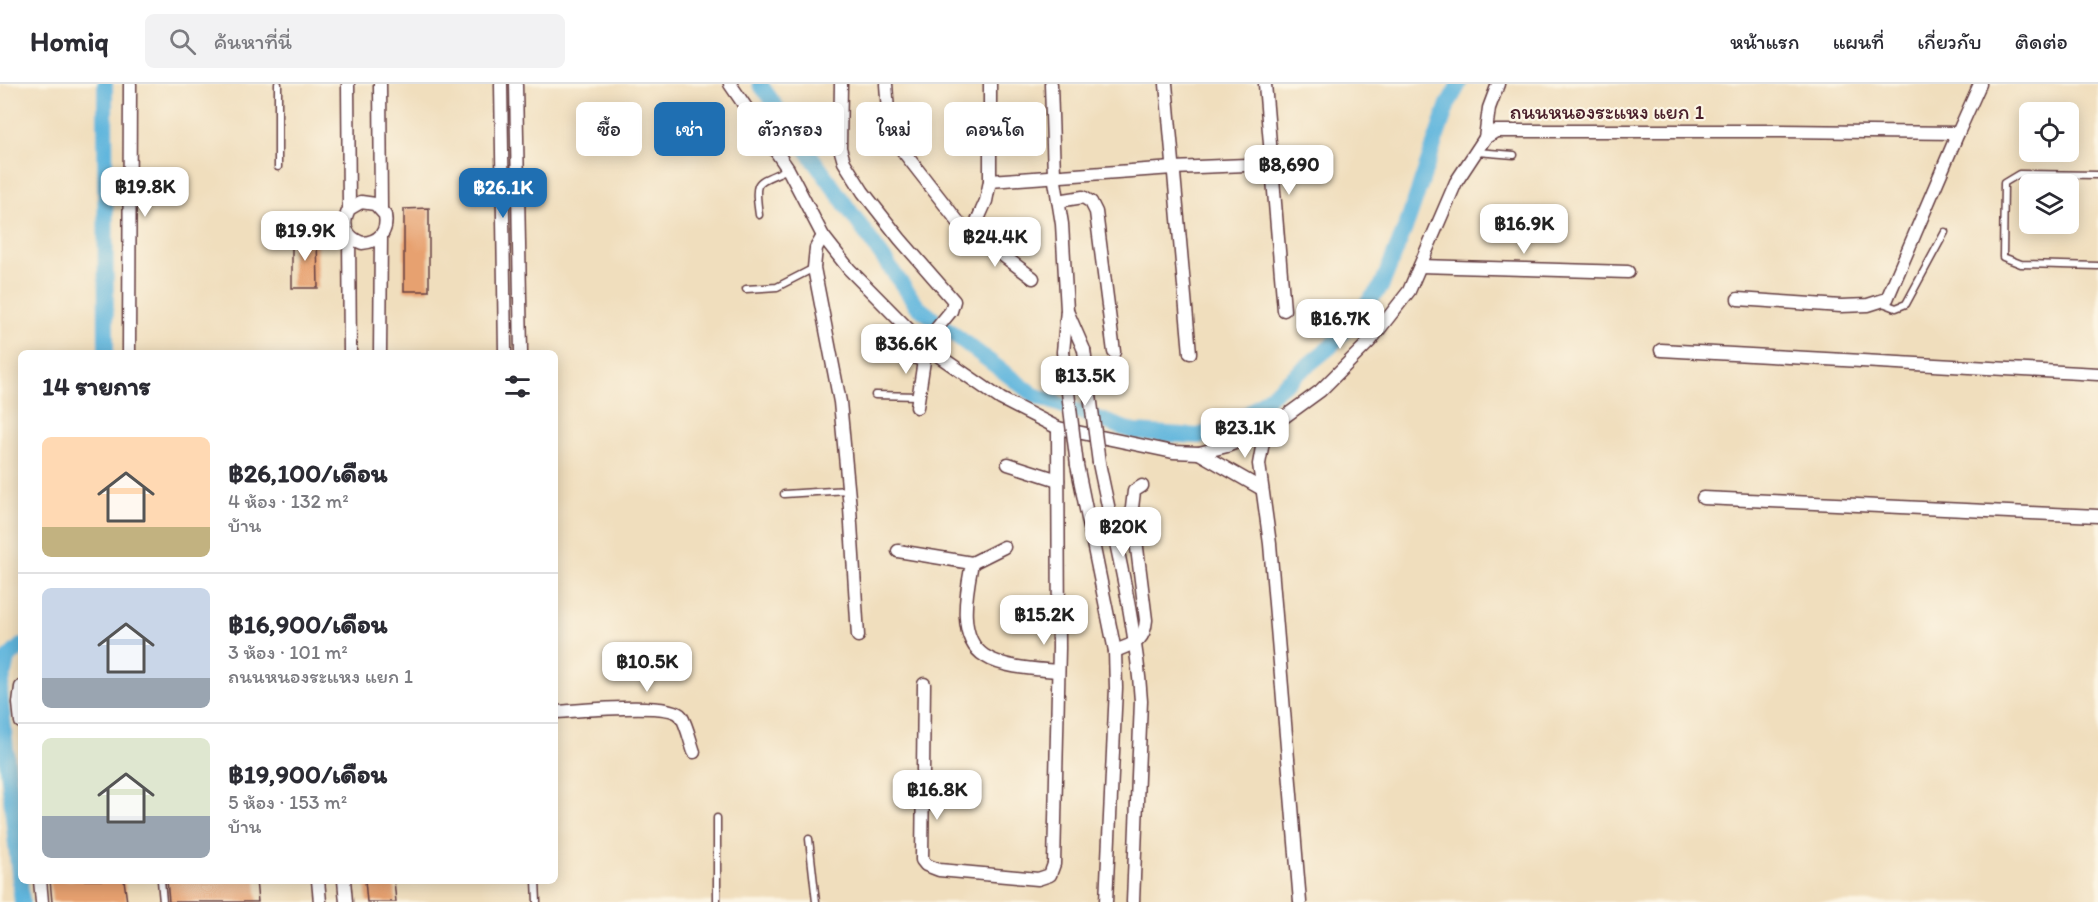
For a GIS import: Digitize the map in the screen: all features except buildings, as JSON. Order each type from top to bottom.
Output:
[{"type":"street","points":[[129,350],[130,84]]},
{"type":"street","points":[[348,84],[349,209],[344,223],[349,236],[350,350]]},
{"type":"street","points":[[380,84],[381,209]]},
{"type":"street","points":[[501,84],[505,350]]},
{"type":"street","points":[[516,84],[521,350]]},
{"type":"street","name":"ถนนหนองระแหง แยก 1","points":[[730,84],[788,170],[823,236],[849,269],[924,346],[1001,399],[1058,428],[1152,449],[1199,453],[1227,447],[1265,431],[1320,391],[1370,341],[1409,291],[1456,182],[1485,138],[1496,131],[1958,133]]},
{"type":"street","points":[[841,84],[840,148],[844,162],[863,192],[955,305],[924,346],[918,402]]},
{"type":"street","points":[[886,84],[889,125],[899,146],[970,237],[1001,254],[1033,278]]},
{"type":"street","points":[[970,237],[986,201],[990,181],[990,84]]},
{"type":"street","points":[[1052,84],[1054,175],[1062,224],[1066,310],[1063,352],[1077,465],[1115,651],[1116,688],[1106,902]]},
{"type":"street","points":[[1166,84],[1190,353]]},
{"type":"street","points":[[1265,84],[1284,310]]},
{"type":"street","points":[[1485,138],[1489,108],[1498,84]]},
{"type":"street","points":[[1738,299],[1840,306],[1868,305],[1887,299],[1980,84]]},
{"type":"street","points":[[990,181],[1054,175],[1271,164]]},
{"type":"street","points":[[1058,201],[1083,197],[1091,202],[1096,212],[1114,352]]},
{"type":"street","points":[[349,209],[361,202],[368,202],[381,209],[385,215],[386,222],[381,236],[380,350]]},
{"type":"street","points":[[349,236],[362,243],[376,241],[381,236]]},
{"type":"street","points":[[823,236],[816,248],[814,268],[840,402],[858,636]]},
{"type":"street","points":[[1420,266],[1628,272]]},
{"type":"street","points":[[1066,310],[1084,350],[1100,463],[1135,643],[1141,701],[1133,902]]},
{"type":"street","points":[[1661,350],[2098,374]]},
{"type":"street","points":[[924,684],[922,860],[926,866],[939,870],[1038,879],[1050,875],[1054,864],[1058,671],[1058,428]]},
{"type":"street","points":[[1265,431],[1259,464],[1270,544],[1300,902]]},
{"type":"street","points":[[1199,453],[1262,489]]},
{"type":"street","points":[[1008,464],[1058,480]]},
{"type":"street","points":[[1115,651],[1135,643],[1142,638],[1145,631],[1146,620],[1132,508],[1134,491],[1142,486]]},
{"type":"street","points":[[1703,498],[2098,516]]},
{"type":"street","points":[[898,551],[972,563],[1004,547]]},
{"type":"street","points":[[972,563],[965,601],[967,627],[975,646],[985,656],[999,661],[1017,666],[1058,671]]},
{"type":"street","points":[[558,712],[655,707],[672,710],[680,715],[694,752]]},
{"type":"street","points":[[40,884],[42,902]]},
{"type":"street","points":[[318,884],[320,902]]},
{"type":"street","points":[[344,884],[346,902]]},
{"type":"lane","points":[[278,84],[278,167]]},
{"type":"lane","points":[[1476,152],[1514,155]]},
{"type":"lane","points":[[759,215],[757,185],[761,181],[788,170]]},
{"type":"lane","points":[[2098,175],[2019,174],[2004,183],[2003,257],[2021,264],[2098,266]]},
{"type":"lane","points":[[1880,301],[1896,308],[1906,304],[1945,232]]},
{"type":"lane","points":[[746,289],[777,287],[814,268]]},
{"type":"lane","points":[[891,354],[923,363]]},
{"type":"lane","points":[[875,396],[918,402]]},
{"type":"lane","points":[[784,494],[848,490]]},
{"type":"lane","points":[[717,818],[717,902]]},
{"type":"lane","points":[[809,838],[816,902]]},
{"type":"lane","points":[[161,884],[163,902]]},
{"type":"lane","points":[[536,884],[537,902]]},
{"type":"waterway","points":[[105,84],[106,350]]},
{"type":"waterway","points":[[760,84],[918,307],[1034,395],[1134,432],[1199,436],[1242,419],[1330,347],[1381,287],[1408,221],[1448,104],[1459,84]]},
{"type":"waterway","points":[[18,649],[7,659],[0,691],[18,864]]},
{"type":"waterway","points":[[20,884],[22,902]]}]
